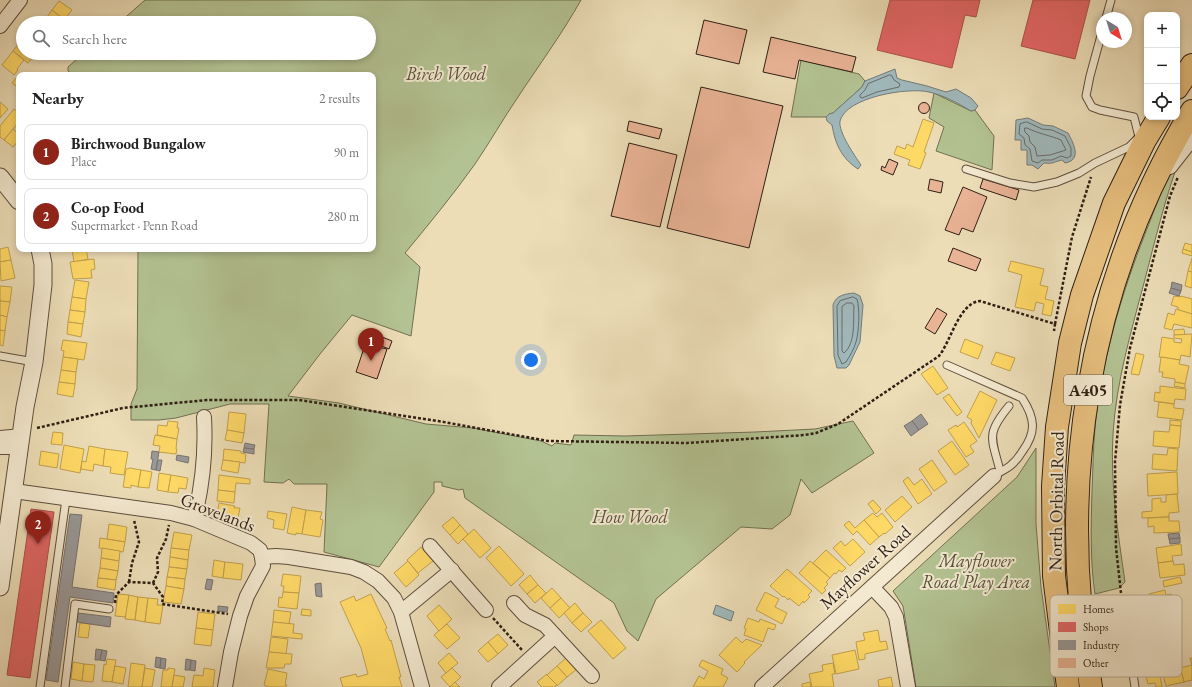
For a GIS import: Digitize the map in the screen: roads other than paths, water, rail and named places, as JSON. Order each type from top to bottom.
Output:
[{"type":"highway","points":[[1180,84],[1192,65]]},
{"type":"highway","points":[[1142,139],[1160,136],[1173,120],[1192,110]]},
{"type":"highway","name":"North Orbital Road","points":[[1079,595],[1077,504],[1085,407],[1094,357],[1110,294],[1131,233],[1170,150],[1192,110]]},
{"type":"highway","name":"North Orbital Road","points":[[1056,595],[1054,576],[1053,486],[1056,427],[1070,343],[1082,295],[1114,203],[1142,139],[1157,120]]},
{"type":"highway","name":"North Orbital Road","points":[[1067,677],[1068,687]]},
{"type":"highway","name":"North Orbital Road","points":[[1090,677],[1091,687]]},
{"type":"street","points":[[0,26],[20,0]]},
{"type":"street","points":[[1150,191],[1192,139]]},
{"type":"street","points":[[0,177],[16,197]]},
{"type":"street","points":[[0,587],[21,438],[34,362],[43,285],[43,264],[41,252]]},
{"type":"street","points":[[194,519],[199,501],[205,463],[206,443],[204,417]]},
{"type":"street","points":[[0,438],[21,438]]},
{"type":"street","points":[[0,447],[21,438]]},
{"type":"street","name":"Mayflower Road","points":[[762,687],[997,474]]},
{"type":"street","name":"Grovelands","points":[[14,491],[171,513],[194,519],[251,543],[260,550],[262,558],[276,556],[351,567],[364,572],[378,581],[394,598],[401,612],[422,687]]},
{"type":"street","points":[[430,546],[486,610]]},
{"type":"street","points":[[225,687],[231,652],[240,616],[247,596],[263,566],[262,558]]},
{"type":"street","points":[[401,612],[452,570]]},
{"type":"street","points":[[872,587],[891,606],[896,617],[908,687]]},
{"type":"street","points":[[514,603],[525,615],[545,625],[592,676]]},
{"type":"street","points":[[499,687],[555,636]]},
{"type":"lane","points":[[1108,12],[1111,0]]},
{"type":"lane","points":[[966,169],[1010,183],[1034,187],[1057,182],[1079,173],[1095,163],[1129,147],[1142,139],[1134,117],[1092,107],[1086,96],[1098,48]]},
{"type":"lane","points":[[0,356],[34,362]]},
{"type":"lane","points":[[947,364],[1022,398],[1028,407],[1033,426],[1027,445],[1009,466],[997,474],[992,445],[992,435],[995,424],[1008,406]]},
{"type":"lane","points":[[40,687],[66,499]]},
{"type":"lane","points":[[65,687],[75,604],[109,609]]},
{"type":"lane","points":[[1133,677],[1135,687]]},
{"type":"water","points":[[895,69],[897,78],[946,92],[956,89],[971,98],[978,106],[975,110],[971,111],[940,95],[929,92],[907,91],[879,96],[865,100],[853,106],[845,113],[840,121],[840,126],[848,144],[861,165],[858,169],[843,155],[837,144],[832,125],[827,121],[826,117],[833,113],[862,87],[865,81]]},
{"type":"water","points":[[1028,118],[1043,125],[1053,126],[1068,133],[1075,151],[1073,159],[1065,163],[1062,160],[1052,163],[1044,163],[1038,169],[1032,165],[1027,165],[1027,150],[1021,150],[1021,140],[1015,140],[1016,120]]},
{"type":"water","points":[[854,293],[860,296],[863,305],[860,342],[849,365],[846,368],[837,368],[834,356],[833,305],[839,297]]},
{"type":"water","points":[[716,605],[734,612],[731,621],[713,614]]},
{"type":"place","name":"Birchwood Bungalow","points":[[371,361]]},
{"type":"place","name":"Co-op Food","points":[[38,544]]},
{"type":"park label","name":"Birch Wood","points":[[446,73]]},
{"type":"park label","name":"How Wood","points":[[630,516]]},
{"type":"park label","name":"Mayflower Road Play Area","points":[[976,570]]}]
